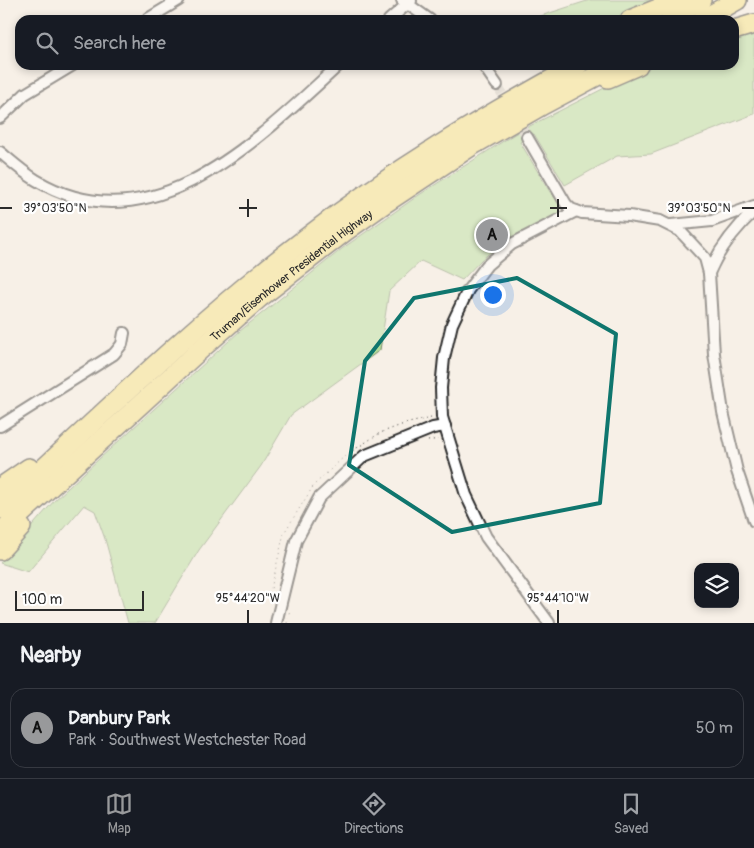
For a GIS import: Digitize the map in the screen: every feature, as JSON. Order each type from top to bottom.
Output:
[{"type":"highway","points":[[642,15],[680,0]]},
{"type":"highway","points":[[673,15],[701,0]]},
{"type":"highway","points":[[711,15],[737,0]]},
{"type":"highway","points":[[739,28],[754,24]]},
{"type":"highway","name":"Truman/Eisenhower Presidential Highway","points":[[0,509],[245,286],[336,216],[409,164],[463,130],[569,70]]},
{"type":"highway","name":"Truman/Eisenhower Presidential Highway","points":[[0,534],[209,342],[294,270],[408,187],[472,146],[544,104],[609,70]]},
{"type":"highway","points":[[544,104],[626,70]]},
{"type":"highway","points":[[0,488],[36,464],[112,406]]},
{"type":"highway","points":[[0,550],[80,460]]},
{"type":"street","points":[[154,15],[179,0]]},
{"type":"street","points":[[393,15],[406,1],[424,15]]},
{"type":"street","points":[[0,118],[25,94],[65,70]]},
{"type":"street","points":[[0,152],[38,181],[72,195],[100,201],[136,200],[154,197],[188,183],[240,151],[269,128],[333,70]]},
{"type":"street","points":[[486,70],[497,85]]},
{"type":"street","points":[[527,137],[566,204],[576,211],[595,215],[652,219],[670,225],[680,231],[705,258],[709,273],[714,354],[720,398],[737,471],[754,521]]},
{"type":"street","points":[[670,225],[712,221],[754,206]]},
{"type":"street","points":[[549,623],[486,537],[466,495],[442,416],[441,388],[444,358],[452,324],[468,290],[487,265],[512,244],[576,211]]},
{"type":"street","points":[[709,273],[715,258],[736,228],[754,211]]},
{"type":"street","points":[[0,426],[114,354],[122,344],[124,333]]},
{"type":"street","points":[[276,623],[296,541],[319,498],[364,456],[433,428],[445,426]]},
{"type":"path","points":[[429,441],[448,437]]},
{"type":"path","points":[[287,623],[290,606]]},
{"type":"highlighted area","points":[[517,278],[616,334],[600,503],[452,532],[349,465],[365,361],[414,298]]},
{"type":"green space","points":[[590,0],[657,0],[622,15],[544,15]]},
{"type":"green space","points":[[754,30],[754,114],[651,154],[617,156],[565,185],[534,134],[520,142],[550,192],[558,201],[558,214],[503,242],[481,260],[462,280],[421,261],[389,291],[380,350],[291,415],[261,466],[199,550],[155,623],[128,623],[105,539],[95,511],[84,505],[28,572],[0,563],[54,501],[99,459],[240,331],[343,248],[419,195],[516,133],[632,74],[642,70],[739,70],[739,34]]},
{"type":"tunnel","points":[[497,85],[527,137]]},
{"type":"place","name":"Danbury Park","points":[[492,235]]}]
